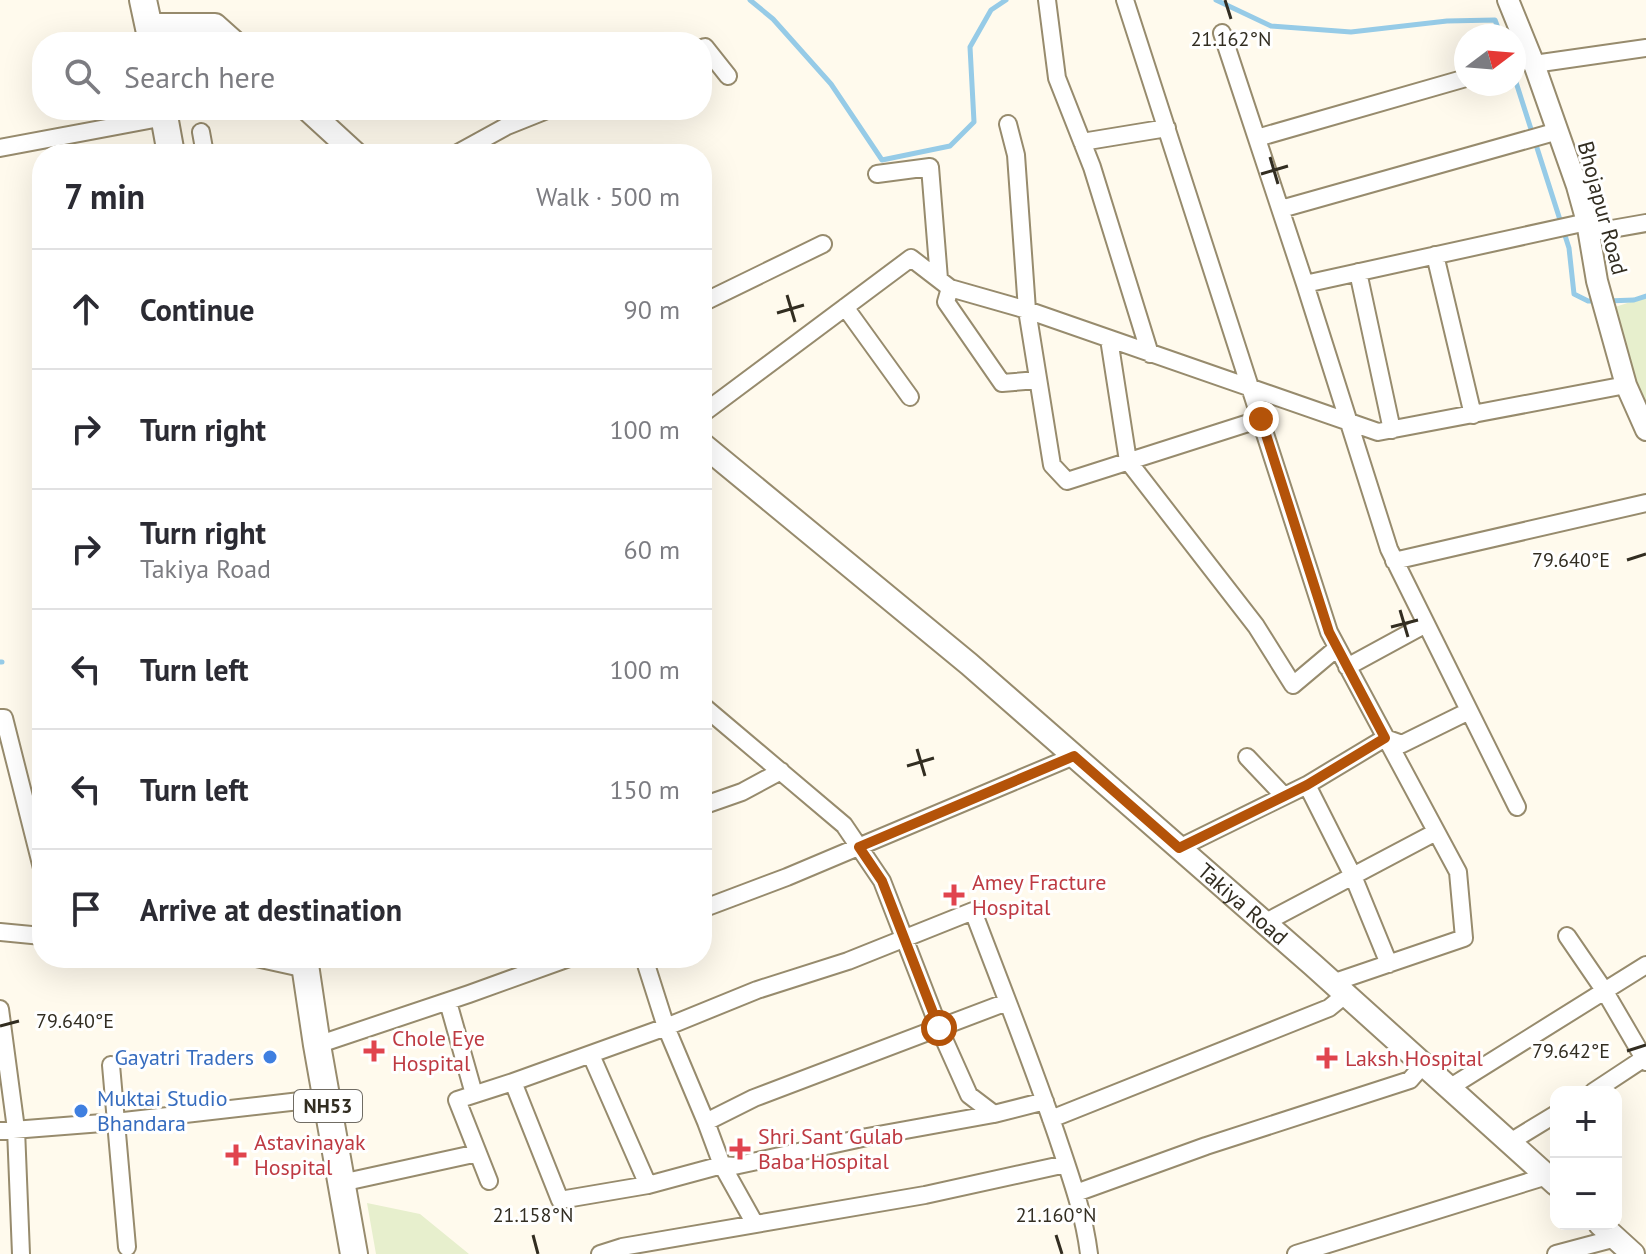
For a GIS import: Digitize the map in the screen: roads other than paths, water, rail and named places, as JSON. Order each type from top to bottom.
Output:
[{"type":"highway","points":[[165,120],[169,144]]},
{"type":"highway","name":"NH53","points":[[306,968],[354,1254]]},
{"type":"main road","points":[[148,22],[215,25],[223,32]]},
{"type":"main road","points":[[319,120],[345,144]]},
{"type":"main road","name":"Takiya Road","points":[[712,452],[969,664],[1550,1178]]},
{"type":"main road","points":[[1608,1231],[1633,1254]]},
{"type":"street","points":[[1047,0],[1057,78],[1092,167],[1150,354]]},
{"type":"street","points":[[1051,1119],[1329,1008],[1339,989],[1389,964],[1464,938],[1458,872],[1329,632],[1125,0]]},
{"type":"street","name":"Bhojapur Road","points":[[1508,0],[1514,24]]},
{"type":"street","points":[[1222,33],[1389,549],[1517,807]]},
{"type":"street","points":[[1526,61],[1646,48]]},
{"type":"street","points":[[712,56],[728,76]]},
{"type":"street","name":"Bhojapur Road","points":[[1526,70],[1577,186],[1583,227],[1626,385],[1646,430]]},
{"type":"street","points":[[1257,138],[1454,81]]},
{"type":"street","points":[[0,148],[131,120]]},
{"type":"street","points":[[474,144],[522,120]]},
{"type":"street","points":[[1008,124],[1016,155],[1027,310],[1052,465],[1067,481],[1261,419]]},
{"type":"street","points":[[1082,142],[1167,128]]},
{"type":"street","points":[[201,132],[203,144]]},
{"type":"street","points":[[1281,209],[1552,132]]},
{"type":"street","points":[[877,174],[930,167],[946,302],[1002,383],[1038,380]]},
{"type":"street","points":[[1305,284],[1553,231],[1646,223]]},
{"type":"street","points":[[712,298],[823,244]]},
{"type":"street","points":[[1435,255],[1473,415]]},
{"type":"street","points":[[712,407],[911,258],[944,284],[1378,432],[1626,385]]},
{"type":"street","points":[[1358,272],[1392,430]]},
{"type":"street","points":[[845,307],[910,397]]},
{"type":"street","points":[[1109,339],[1128,461],[1256,626],[1293,685],[1337,648]]},
{"type":"street","points":[[1394,561],[1646,503]]},
{"type":"street","points":[[1347,667],[1426,624]]},
{"type":"street","points":[[1385,738],[1402,744],[1469,711]]},
{"type":"street","points":[[712,713],[844,825],[882,881],[939,1028],[969,1095],[994,1114]]},
{"type":"street","points":[[0,718],[4,718],[32,829]]},
{"type":"street","points":[[1179,848],[1307,785],[1385,738]]},
{"type":"street","points":[[712,905],[787,877],[1074,756]]},
{"type":"street","points":[[1247,757],[1284,796]]},
{"type":"street","points":[[712,802],[742,792],[781,771]]},
{"type":"street","points":[[1307,785],[1353,876],[1389,964]]},
{"type":"street","points":[[1264,923],[1436,832]]},
{"type":"street","points":[[489,1181],[457,1100],[591,1055],[757,990],[848,961],[973,911],[1045,1101],[1076,1193],[1089,1254]]},
{"type":"street","points":[[0,932],[32,935]]},
{"type":"street","points":[[1567,936],[1645,1059],[1602,1086]]},
{"type":"street","points":[[1449,1088],[1646,965]]},
{"type":"street","points":[[317,1045],[542,968]]},
{"type":"street","points":[[647,968],[666,1027],[722,1165],[755,1224]]},
{"type":"street","points":[[448,1002],[474,1094]]},
{"type":"street","points":[[706,1122],[754,1098],[1007,1002]]},
{"type":"street","points":[[0,1009],[21,1254]]},
{"type":"street","points":[[591,1055],[648,1185]]},
{"type":"street","points":[[111,1065],[127,1247]]},
{"type":"street","points":[[1076,1193],[1206,1146],[1410,1080],[1423,1065]]},
{"type":"street","points":[[513,1082],[560,1200],[648,1185],[722,1165],[734,1166],[1045,1101]]},
{"type":"street","points":[[8,1130],[115,1122],[326,1098]]},
{"type":"street","points":[[1510,1142],[1550,1118]]},
{"type":"street","points":[[341,1183],[478,1153]]},
{"type":"street","points":[[600,1254],[622,1247],[925,1195],[1066,1164]]},
{"type":"street","points":[[1296,1254],[1550,1181]]},
{"type":"street","points":[[1556,1254],[1608,1231]]},
{"type":"waterway","points":[[750,0],[773,19],[831,84],[882,160],[950,146],[974,122],[970,47],[991,10],[1006,0]]},
{"type":"waterway","points":[[1216,0],[1271,26],[1351,32],[1447,21],[1495,20],[1496,24]]},
{"type":"waterway","points":[[1520,96],[1569,248],[1574,294],[1588,301],[1597,301]]},
{"type":"waterway","points":[[1607,301],[1634,300],[1646,296]]},
{"type":"place","name":"Amey Fracture Hospital","points":[[954,895]]},
{"type":"place","name":"Chole Eye Hospital","points":[[374,1051]]},
{"type":"place","name":"Gayatri Traders","points":[[270,1057]]},
{"type":"place","name":"Laksh Hospital","points":[[1327,1058]]},
{"type":"place","name":"Muktai Studio Bhandara","points":[[81,1111]]},
{"type":"place","name":"Shri Sant Gulab Baba Hospital","points":[[740,1149]]},
{"type":"place","name":"Astavinayak Hospital","points":[[236,1155]]}]
